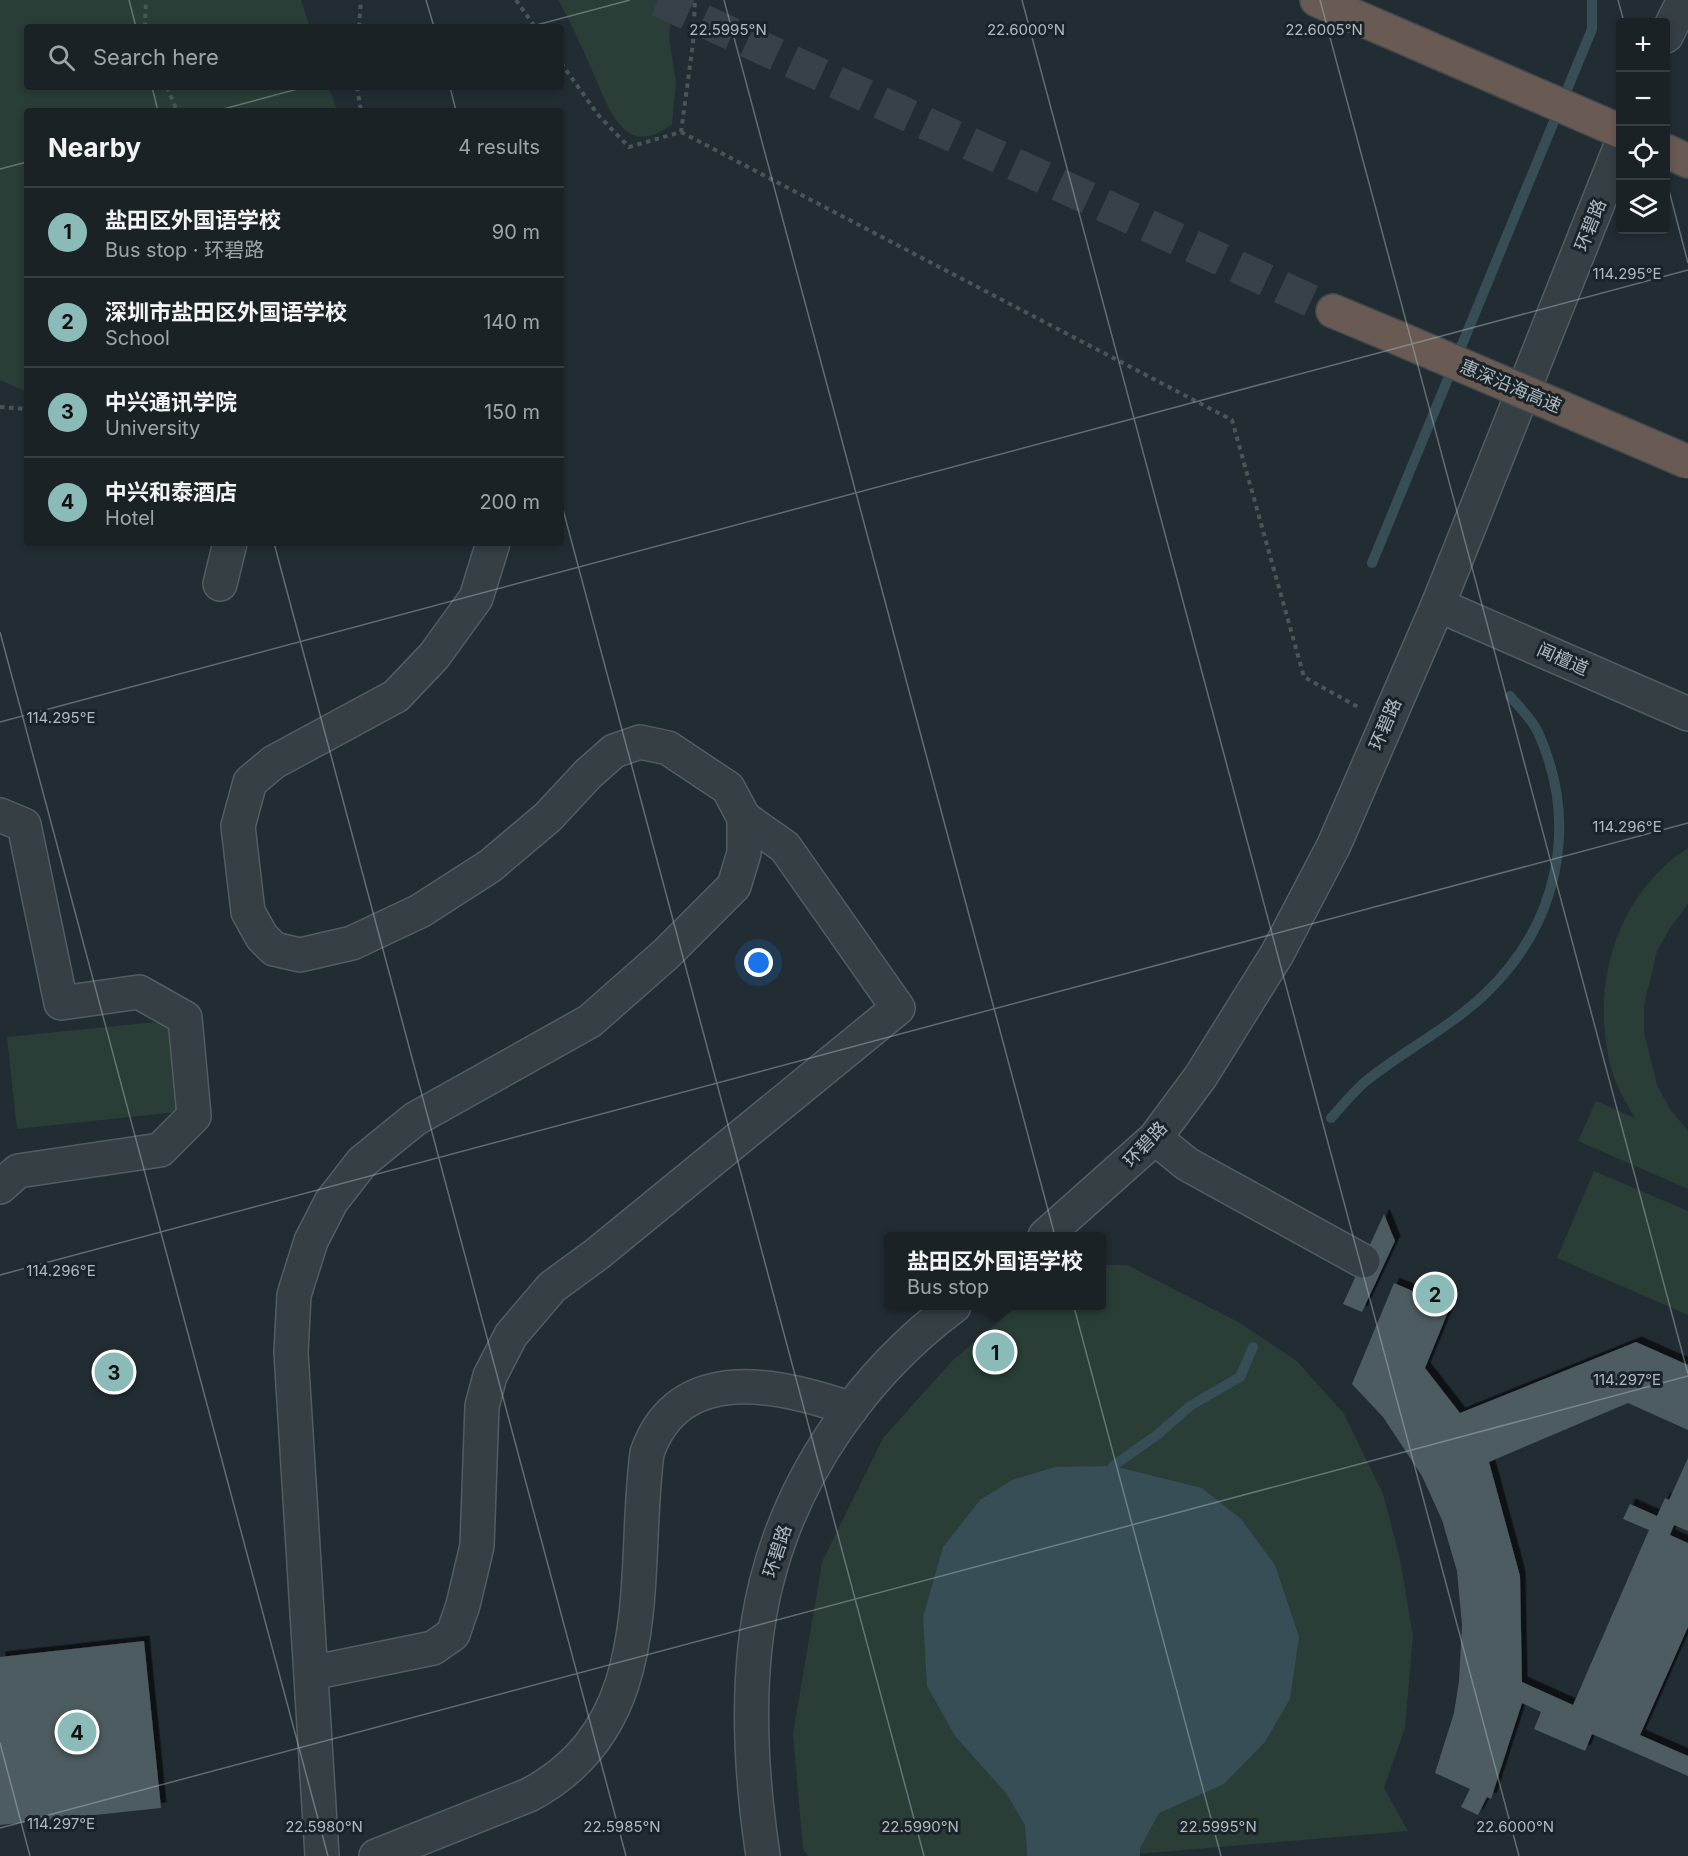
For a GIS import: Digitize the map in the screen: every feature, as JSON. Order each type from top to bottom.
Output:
[{"type":"highway","points":[[1317,0],[1616,129]]},
{"type":"highway","points":[[1670,153],[1688,161]]},
{"type":"highway","name":"惠深沿海高速","points":[[1333,310],[1688,462]]},
{"type":"street","points":[[1670,27],[1684,0]]},
{"type":"street","name":"环碧路","points":[[1049,1232],[1155,1138],[1201,1076],[1278,954],[1334,845],[1438,605],[1616,158]]},
{"type":"street","points":[[220,584],[229,546]]},
{"type":"street","points":[[310,1673],[433,1648],[453,1634],[463,1605],[477,1546],[482,1406],[490,1376],[511,1335],[552,1287],[597,1254],[898,1008],[785,847],[744,818],[728,788],[668,748],[640,742],[614,751],[548,817],[490,866],[420,911],[352,943],[300,955],[274,949],[262,937],[248,912],[238,826],[250,782],[274,762],[396,696],[434,656],[476,598],[492,546]]},
{"type":"street","name":"闻檀道","points":[[1438,605],[1688,714]]},
{"type":"street","points":[[0,815],[24,825],[62,1004],[139,992],[184,1018],[194,1116],[160,1150],[18,1171],[0,1187]]},
{"type":"street","points":[[322,1856],[291,1352],[294,1295],[311,1241],[331,1202],[362,1162],[415,1119],[590,1021],[666,954],[734,886],[744,853],[744,818]]},
{"type":"street","points":[[1155,1138],[1187,1164],[1363,1261]]},
{"type":"street","name":"环碧路","points":[[763,1856],[753,1772],[753,1707],[757,1646],[766,1585],[785,1522],[817,1461],[851,1409],[889,1363],[948,1310]]},
{"type":"street","points":[[376,1856],[547,1785],[566,1771],[599,1730],[622,1684],[634,1639],[647,1453],[653,1435],[664,1419],[696,1395],[735,1386],[757,1386],[812,1395],[851,1409]]},
{"type":"path","points":[[145,24],[146,0]]},
{"type":"path","points":[[359,24],[361,0]]},
{"type":"path","points":[[516,0],[534,24]]},
{"type":"path","points":[[681,132],[693,43],[695,0]]},
{"type":"path","points":[[564,67],[599,116],[629,147],[681,132],[1232,420],[1304,677],[1386,722]]},
{"type":"path","points":[[168,90],[176,108]]},
{"type":"path","points":[[358,90],[360,108]]},
{"type":"path","points":[[0,407],[24,410]]},
{"type":"green space","points":[[0,0],[301,0],[309,24],[24,24],[24,90],[330,90],[336,108],[24,108],[24,391],[0,380]]},
{"type":"green space","points":[[558,0],[673,0],[669,36],[676,83],[672,124],[661,132],[641,137],[623,128],[606,103]]},
{"type":"green space","points":[[1688,848],[1688,904],[1670,928],[1657,951],[1644,1005],[1644,1032],[1657,1085],[1670,1109],[1688,1131],[1688,1189],[1578,1141],[1596,1101],[1635,1118],[1616,1082],[1609,1059],[1604,1029],[1604,999],[1608,970],[1616,941],[1628,914],[1644,889],[1664,867]]},
{"type":"green space","points":[[176,1020],[186,1111],[17,1129],[7,1037]]},
{"type":"green space","points":[[1594,1171],[1688,1211],[1688,1315],[1557,1258]]},
{"type":"green space","points":[[1106,1265],[1127,1265],[1238,1322],[1297,1361],[1344,1414],[1383,1494],[1400,1559],[1413,1636],[1405,1728],[1384,1788],[1408,1831],[1114,1856],[808,1856],[803,1849],[793,1734],[822,1562],[883,1438],[952,1361],[1012,1310],[1106,1310]]},
{"type":"water","points":[[1113,1466],[1202,1488],[1241,1519],[1275,1565],[1299,1637],[1290,1699],[1265,1742],[1224,1784],[1159,1813],[1140,1848],[1140,1856],[1027,1856],[1025,1825],[1006,1793],[955,1736],[927,1686],[923,1617],[943,1547],[980,1500],[1012,1480],[1055,1467]]},
{"type":"building","points":[[1384,1214],[1395,1241],[1362,1312],[1343,1304]]},
{"type":"building","points":[[1394,1283],[1450,1307],[1425,1368],[1460,1413],[1636,1342],[1688,1365],[1688,1430],[1628,1403],[1489,1462],[1520,1576],[1522,1682],[1573,1705],[1649,1530],[1623,1519],[1630,1504],[1657,1516],[1665,1498],[1669,1500],[1688,1458],[1688,1531],[1674,1525],[1670,1535],[1688,1543],[1688,1627],[1640,1735],[1688,1756],[1688,1776],[1592,1734],[1585,1751],[1534,1729],[1541,1712],[1522,1703],[1491,1799],[1487,1797],[1478,1815],[1461,1807],[1470,1789],[1435,1773],[1454,1713],[1459,1681],[1462,1625],[1457,1571],[1442,1520],[1422,1476],[1383,1417],[1352,1384]]},
{"type":"building","points":[[144,1641],[161,1808],[0,1825],[0,1657]]},
{"type":"waterway","points":[[1372,563],[1592,29],[1592,0]]},
{"type":"waterway","points":[[1331,1118],[1366,1081],[1456,1018],[1484,995],[1509,967],[1530,938],[1545,906],[1554,873],[1559,838],[1558,803],[1551,767],[1538,732],[1510,696]]},
{"type":"waterway","points":[[1113,1466],[1157,1435],[1190,1406],[1240,1377],[1253,1347]]},
{"type":"tunnel","points":[[658,0],[1333,311]]},
{"type":"place","name":"深圳市盐田区外国语学校","points":[[1435,1294]]},
{"type":"place","name":"盐田区外国语学校","points":[[995,1352]]},
{"type":"place","name":"中兴通讯学院","points":[[114,1372]]},
{"type":"place","name":"中兴和泰酒店","points":[[77,1732]]}]
